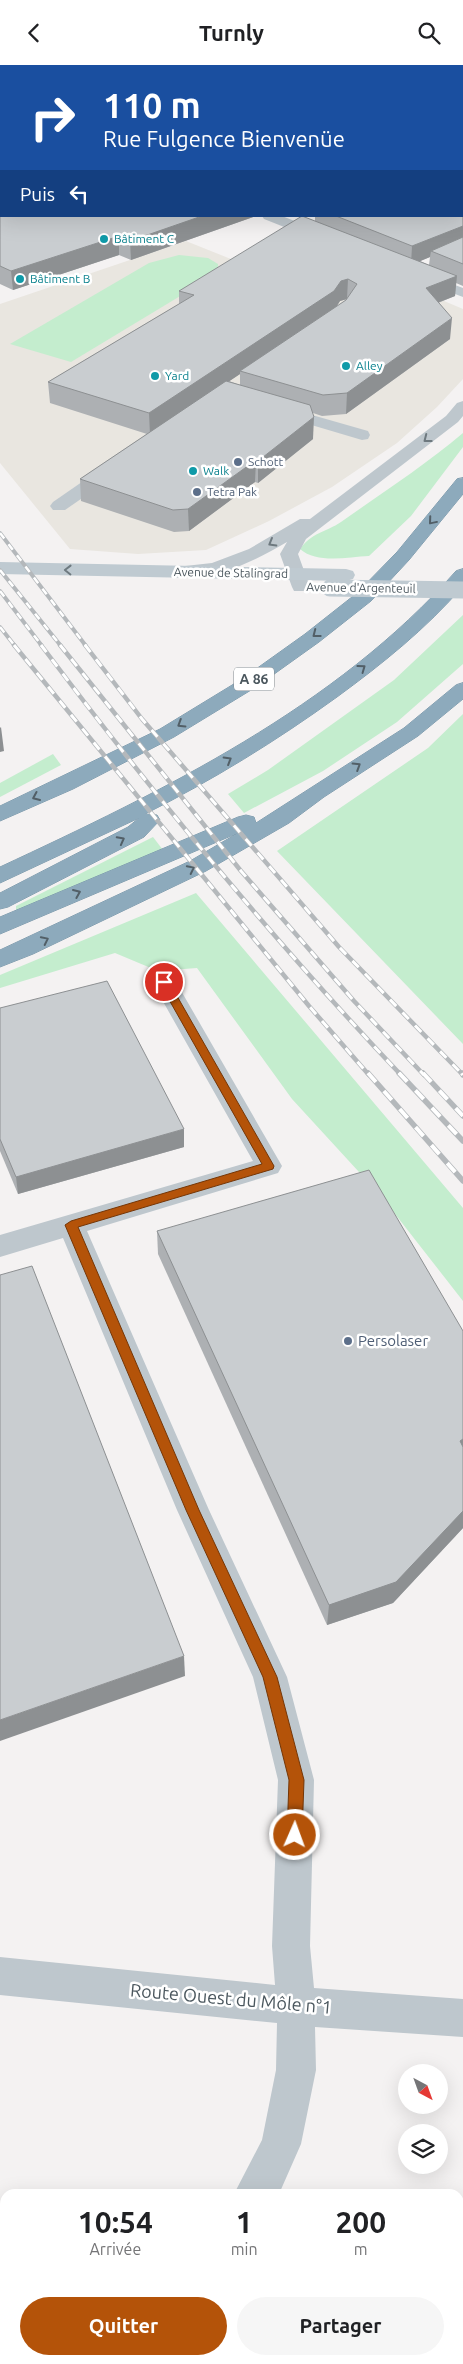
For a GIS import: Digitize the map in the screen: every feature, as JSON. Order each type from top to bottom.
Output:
[{"type":"highway","name":"A 86","points":[[0,814],[65,784],[166,733],[248,683],[364,597],[403,556],[463,483]]},
{"type":"highway","points":[[0,876],[121,819],[186,785],[276,731],[373,661],[438,605],[463,576]]},
{"type":"highway","points":[[0,959],[198,866],[281,818],[316,792],[411,732],[463,689]]},
{"type":"highway","points":[[0,902],[136,832],[186,785]]},
{"type":"highway","points":[[0,926],[316,792]]},
{"type":"main road","name":"Avenue de Stalingrad","points":[[0,568],[170,572],[299,580],[346,575],[463,576]]},
{"type":"main road","name":"Avenue d'Argenteuil","points":[[0,581],[50,583],[299,580],[330,588],[463,590]]},
{"type":"street","points":[[271,217],[331,241]]},
{"type":"street","points":[[433,263],[411,273],[463,293]]},
{"type":"street","points":[[260,405],[362,435]]},
{"type":"street","points":[[299,580],[289,554],[299,536],[452,419],[463,406]]},
{"type":"street","points":[[59,506],[123,462]]},
{"type":"street","points":[[170,572],[215,568],[255,553],[344,501]]},
{"type":"street","points":[[0,1246],[269,1166],[164,982]]},
{"type":"street","points":[[71,1225],[193,1510],[270,1677],[296,1780],[291,1946],[296,2006],[296,2070],[281,2144],[259,2189]]},
{"type":"street","name":"Route Ouest du Môle n°1","points":[[0,1976],[296,2006],[463,2018]]},
{"type":"shaded area","points":[[186,241],[323,296],[397,281],[463,309],[463,379],[437,407],[397,443],[332,487],[269,521],[206,550],[138,554],[70,549],[0,463],[0,304]]},
{"type":"green space","points":[[179,255],[208,258],[218,264],[218,269],[215,275],[71,362],[10,344],[149,263]]},
{"type":"green space","points":[[463,433],[463,447],[411,516],[369,556],[324,558],[307,554],[300,549],[309,539],[341,522],[418,468]]},
{"type":"green space","points":[[463,615],[463,664],[397,722],[323,771],[244,813],[228,794],[268,770],[394,680]]},
{"type":"green space","points":[[463,714],[463,1044],[277,851],[428,748]]},
{"type":"green space","points":[[53,754],[61,765],[0,797],[0,783]]},
{"type":"green space","points":[[153,837],[163,850],[16,912],[16,906]]},
{"type":"green space","points":[[196,893],[463,1208],[463,1301],[381,1196],[292,1099],[197,968],[158,971],[115,953],[0,988],[0,975]]},
{"type":"building","points":[[0,217],[199,217],[130,241],[119,236],[11,271],[0,266]]},
{"type":"building","points":[[300,217],[457,276],[426,288],[452,318],[347,393],[323,395],[240,371],[346,300],[357,284],[348,279],[341,281],[334,291],[149,413],[48,382],[194,295],[179,291]]},
{"type":"building","points":[[339,217],[463,217],[463,226],[412,246]]},
{"type":"building","points":[[463,237],[463,264],[431,251]]},
{"type":"building","points":[[226,381],[310,405],[314,417],[258,461],[256,460],[188,509],[173,510],[80,479]]},
{"type":"building","points":[[107,981],[184,1129],[16,1177],[0,1139],[0,1008]]},
{"type":"building","points":[[369,1170],[463,1331],[463,1439],[460,1441],[463,1447],[463,1511],[396,1582],[329,1605],[157,1231]]},
{"type":"building","points":[[32,1266],[184,1656],[0,1720],[0,1275]]},
{"type":"railway","points":[[0,533],[86,646]]},
{"type":"railway","points":[[0,570],[61,646]]},
{"type":"railway","points":[[0,591],[42,646]]},
{"type":"railway","points":[[0,627],[15,646]]},
{"type":"railway","points":[[14,645],[309,1006],[369,1075]]},
{"type":"railway","points":[[41,645],[126,756],[215,865],[306,971],[401,1075]]},
{"type":"railway","points":[[60,645],[241,871],[354,1001],[424,1075]]},
{"type":"railway","points":[[85,645],[142,719],[339,947],[463,1075],[462,1073]]},
{"type":"railway","points":[[368,1073],[463,1181]]},
{"type":"railway","points":[[399,1073],[463,1141]]},
{"type":"railway","points":[[423,1073],[463,1116]]},
{"type":"place","name":"Bâtiment C","points":[[104,239]]},
{"type":"place","name":"Bâtiment B","points":[[20,279]]},
{"type":"place","name":"Alley","points":[[346,366]]},
{"type":"place","name":"Yard","points":[[155,376]]},
{"type":"place","name":"Schott","points":[[238,462]]},
{"type":"place","name":"Walk","points":[[193,471]]},
{"type":"place","name":"Tetra Pak","points":[[197,492]]},
{"type":"place","name":"Persolaser","points":[[348,1341]]},
{"type":"route","points":[[164,982],[269,1166],[71,1225],[193,1510],[270,1677],[296,1780],[295,1835]]}]
